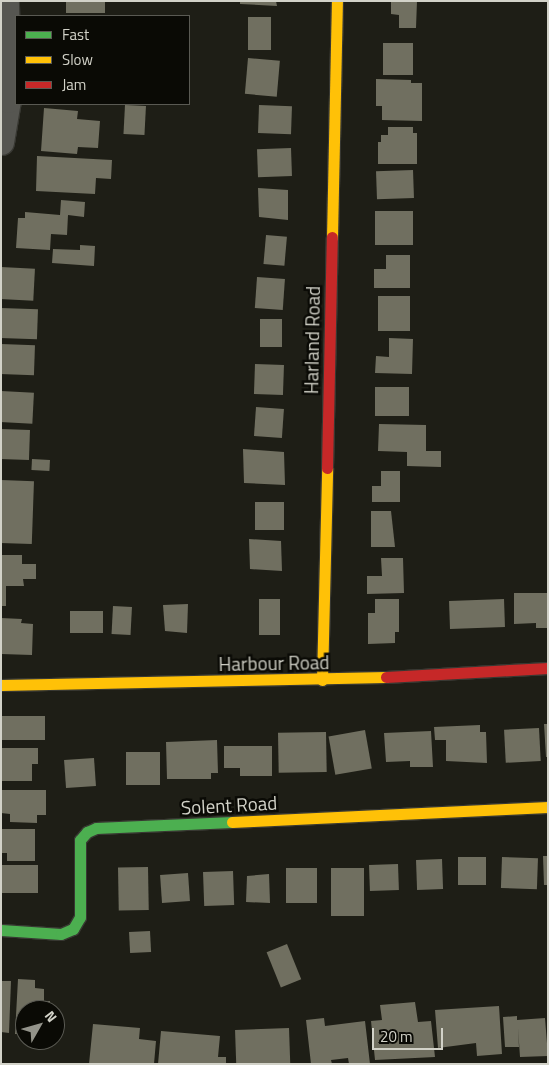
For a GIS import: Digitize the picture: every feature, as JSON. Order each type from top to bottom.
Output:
[{"type":"street","points":[[2,137],[8,100],[6,1]]},
{"type":"street","name":"Harland Road","points":[[322,680],[337,1]]},
{"type":"street","name":"Harbour Road","points":[[1,685],[322,680],[548,668]]},
{"type":"street","name":"Solent Road","points":[[1,930],[61,934],[73,929],[80,917],[80,840],[87,832],[96,828],[548,807]]},
{"type":"building","points":[[66,1],[105,1],[105,13],[66,13]]},
{"type":"building","points":[[240,1],[276,1],[277,6],[240,4]]},
{"type":"building","points":[[391,1],[417,1],[416,28],[399,28],[399,15],[391,14]]},
{"type":"building","points":[[248,17],[271,17],[271,50],[248,50]]},
{"type":"building","points":[[383,43],[413,43],[413,75],[383,75]]},
{"type":"building","points":[[248,58],[280,61],[277,97],[245,94]]},
{"type":"building","points":[[376,79],[411,80],[411,83],[422,83],[422,121],[382,120],[382,106],[376,106]]},
{"type":"building","points":[[125,105],[146,106],[144,135],[123,134]]},
{"type":"building","points":[[259,105],[292,106],[291,134],[258,133]]},
{"type":"building","points":[[44,108],[78,111],[77,119],[100,121],[98,148],[78,147],[77,154],[41,151]]},
{"type":"building","points":[[388,127],[413,127],[413,133],[417,133],[417,164],[378,164],[378,142],[381,142],[381,135],[388,135]]},
{"type":"building","points":[[291,148],[292,176],[258,177],[257,149]]},
{"type":"building","points":[[37,156],[112,160],[111,179],[96,178],[95,194],[36,191]]},
{"type":"building","points":[[413,170],[414,198],[377,199],[376,171]]},
{"type":"building","points":[[258,188],[288,190],[288,220],[259,217]]},
{"type":"building","points":[[61,200],[85,202],[84,217],[68,215],[67,235],[51,234],[50,250],[16,248],[18,218],[25,218],[25,212],[60,215]]},
{"type":"building","points":[[375,211],[413,211],[413,245],[375,245]]},
{"type":"building","points":[[266,235],[287,237],[284,266],[263,264]]},
{"type":"building","points":[[80,245],[95,246],[94,266],[52,263],[53,249],[80,250]]},
{"type":"building","points":[[386,255],[410,255],[410,288],[374,288],[374,269],[386,269]]},
{"type":"building","points":[[1,267],[35,269],[33,301],[1,299]]},
{"type":"building","points":[[257,277],[285,279],[283,310],[255,308]]},
{"type":"building","points":[[378,296],[410,296],[410,331],[378,331]]},
{"type":"building","points":[[1,308],[38,309],[37,339],[1,338]]},
{"type":"building","points":[[260,319],[282,319],[282,347],[260,347]]},
{"type":"building","points":[[389,338],[413,339],[412,374],[375,373],[376,356],[389,357]]},
{"type":"building","points":[[1,344],[35,345],[34,375],[1,374]]},
{"type":"building","points":[[255,364],[284,365],[283,395],[254,394]]},
{"type":"building","points":[[375,387],[409,387],[409,416],[375,416]]},
{"type":"building","points":[[1,391],[34,393],[32,424],[1,422]]},
{"type":"building","points":[[256,407],[284,409],[282,438],[254,436]]},
{"type":"building","points":[[379,424],[426,425],[426,451],[441,451],[441,467],[407,466],[407,452],[378,451]]},
{"type":"building","points":[[1,429],[30,430],[29,460],[1,459]]},
{"type":"building","points":[[243,449],[284,452],[285,485],[244,483]]},
{"type":"building","points":[[32,459],[50,460],[49,471],[31,470]]},
{"type":"building","points":[[381,471],[400,471],[400,502],[372,502],[372,486],[381,486]]},
{"type":"building","points":[[1,480],[34,481],[32,544],[1,543]]},
{"type":"building","points":[[255,502],[284,502],[284,530],[255,530]]},
{"type":"building","points":[[371,511],[391,511],[395,547],[371,547]]},
{"type":"building","points":[[249,539],[281,541],[282,571],[250,569]]},
{"type":"building","points":[[1,555],[22,555],[22,564],[36,564],[36,579],[23,579],[24,586],[6,586],[6,606],[1,606]]},
{"type":"building","points":[[381,558],[403,558],[404,593],[367,594],[367,576],[382,576]]},
{"type":"building","points":[[514,593],[548,593],[548,628],[536,628],[536,623],[514,624]]},
{"type":"building","points":[[259,599],[280,599],[280,635],[259,635]]},
{"type":"building","points":[[375,599],[399,599],[399,632],[395,632],[395,643],[368,644],[368,613],[375,613]]},
{"type":"building","points":[[504,599],[505,627],[450,629],[449,601]]},
{"type":"building","points":[[188,604],[187,633],[165,631],[163,605]]},
{"type":"building","points":[[113,606],[132,607],[131,635],[112,634]]},
{"type":"building","points":[[70,611],[103,611],[103,633],[70,633]]},
{"type":"building","points":[[1,618],[22,619],[21,623],[33,624],[32,655],[1,654]]},
{"type":"building","points":[[1,716],[45,716],[45,740],[1,740]]},
{"type":"building","points":[[544,724],[548,724],[548,757],[546,757]]},
{"type":"building","points":[[480,725],[480,732],[486,732],[487,763],[446,761],[446,740],[435,740],[434,727]]},
{"type":"building","points":[[539,728],[541,761],[506,763],[504,730]]},
{"type":"building","points":[[365,730],[372,768],[335,775],[329,736]]},
{"type":"building","points":[[431,731],[433,767],[410,767],[410,761],[386,762],[384,733]]},
{"type":"building","points":[[326,732],[327,772],[279,773],[278,733]]},
{"type":"building","points":[[217,740],[218,773],[211,773],[211,779],[167,779],[166,742]]},
{"type":"building","points":[[224,746],[272,746],[272,776],[240,776],[240,768],[224,768]]},
{"type":"building","points":[[1,748],[38,748],[38,764],[32,764],[32,781],[1,781]]},
{"type":"building","points":[[126,752],[160,752],[160,785],[126,785]]},
{"type":"building","points":[[94,758],[96,786],[66,788],[64,760]]},
{"type":"building","points":[[1,790],[46,790],[46,815],[37,815],[37,823],[10,822],[10,814],[1,813]]},
{"type":"building","points":[[1,829],[35,829],[35,861],[7,861],[7,853],[1,853]]},
{"type":"building","points":[[543,856],[548,856],[548,885],[544,885]]},
{"type":"building","points":[[458,857],[486,857],[486,885],[458,885]]},
{"type":"building","points":[[502,857],[538,858],[537,889],[501,888]]},
{"type":"building","points":[[442,859],[443,889],[417,890],[416,860]]},
{"type":"building","points":[[398,864],[399,890],[370,891],[369,865]]},
{"type":"building","points":[[1,865],[38,865],[38,893],[1,893]]},
{"type":"building","points":[[148,867],[149,910],[119,911],[118,868]]},
{"type":"building","points":[[286,868],[317,868],[317,903],[286,903]]},
{"type":"building","points":[[331,868],[364,868],[364,916],[331,916]]},
{"type":"building","points":[[233,871],[234,905],[204,906],[203,872]]},
{"type":"building","points":[[188,873],[190,901],[162,903],[160,875]]},
{"type":"building","points":[[269,874],[270,903],[246,902],[247,876]]},
{"type":"building","points":[[150,931],[151,952],[130,953],[129,932]]},
{"type":"building","points":[[287,944],[301,979],[281,987],[267,952]]},
{"type":"building","points":[[18,979],[35,980],[35,988],[44,989],[44,1000],[17,1000]]},
{"type":"building","points":[[1,981],[11,981],[9,1033],[1,1032]]},
{"type":"building","points":[[415,1002],[418,1022],[431,1021],[435,1057],[375,1060],[371,1021],[382,1020],[380,1005]]},
{"type":"building","points":[[499,1006],[502,1054],[477,1056],[476,1043],[438,1048],[435,1010]]},
{"type":"building","points":[[517,1016],[517,1020],[545,1018],[548,1056],[520,1057],[518,1028],[519,1047],[505,1047],[503,1017]]},
{"type":"building","points":[[324,1018],[325,1026],[365,1021],[370,1064],[349,1064],[348,1058],[331,1060],[332,1064],[311,1064],[306,1020]]},
{"type":"building","points":[[93,1024],[140,1028],[139,1039],[156,1041],[154,1064],[89,1064]]},
{"type":"building","points":[[289,1028],[290,1064],[236,1064],[235,1030]]},
{"type":"building","points":[[161,1031],[220,1036],[218,1057],[226,1057],[226,1064],[158,1064]]},
{"type":"traffic: fast","points":[[1,930],[61,934],[73,929],[80,917],[80,840],[87,832],[96,828],[232,822]]},
{"type":"traffic: slow","points":[[332,237],[337,1]]},
{"type":"traffic: slow","points":[[322,680],[327,468]]},
{"type":"traffic: slow","points":[[1,685],[386,677]]},
{"type":"traffic: slow","points":[[232,822],[548,807]]},
{"type":"traffic: jam","points":[[327,468],[332,237]]},
{"type":"traffic: jam","points":[[386,677],[548,668]]}]
